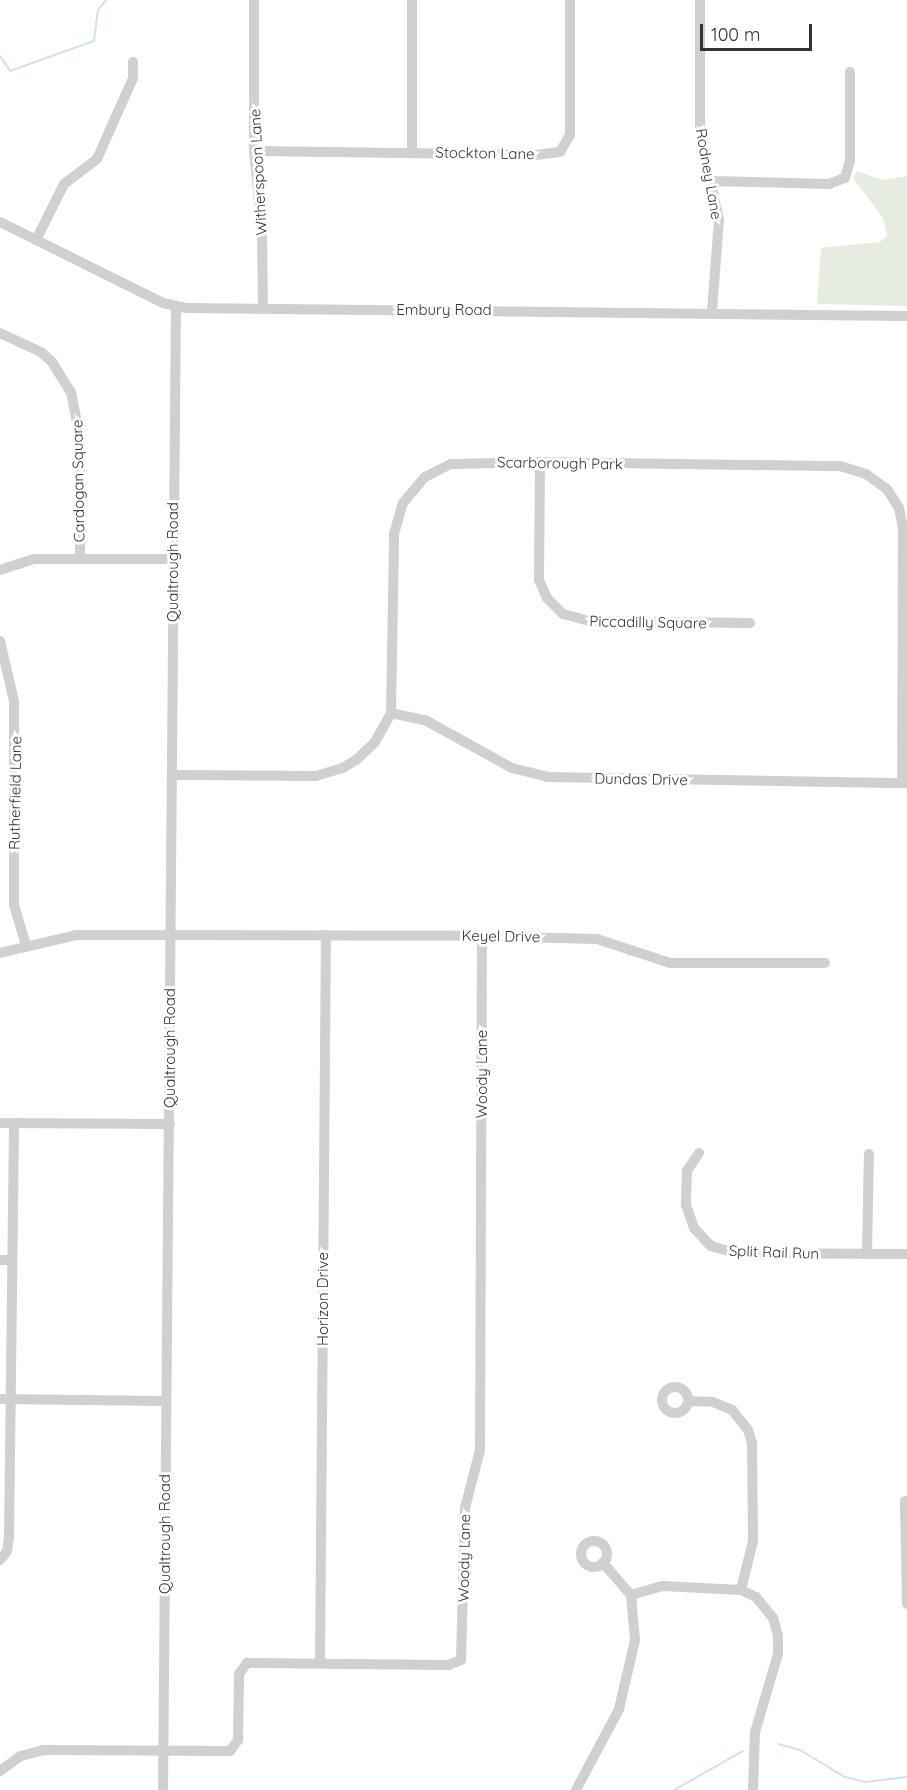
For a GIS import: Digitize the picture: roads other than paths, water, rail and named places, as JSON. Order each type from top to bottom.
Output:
[{"type":"street","name":"Witherspoon Lane","points":[[254,0],[254,151],[262,231],[263,309]]},
{"type":"street","points":[[412,0],[412,152]]},
{"type":"street","name":"Stockton Lane","points":[[254,151],[536,155],[553,154],[566,148],[570,135],[570,0]]},
{"type":"street","name":"Rodney Lane","points":[[700,0],[700,135],[719,220],[712,312]]},
{"type":"street","points":[[36,240],[64,184],[97,159],[133,78],[133,62]]},
{"type":"street","points":[[712,181],[830,184],[845,178],[850,161],[850,72]]},
{"type":"street","name":"Embury Road","points":[[0,222],[176,306],[263,309],[712,312],[907,316]]},
{"type":"street","name":"Qualtrough Road","points":[[163,1790],[176,306]]},
{"type":"street","name":"Cardogan Square","points":[[0,333],[41,352],[52,362],[71,392],[80,438],[80,559]]},
{"type":"street","name":"Piccadilly Square","points":[[540,462],[539,580],[547,598],[563,614],[590,621],[750,624]]},
{"type":"street","name":"Scarborough Park","points":[[172,775],[330,773],[367,751],[383,731],[390,713],[394,534],[403,503],[425,477],[451,464],[540,462],[840,466],[866,474],[887,489],[899,508],[903,528],[905,783]]},
{"type":"street","points":[[0,570],[34,559],[173,559]]},
{"type":"street","name":"Rutherfield Lane","points":[[0,641],[14,701],[14,904],[26,945]]},
{"type":"street","name":"Dundas Drive","points":[[390,713],[442,727],[512,768],[547,777],[905,783]]},
{"type":"street","name":"Horizon Drive","points":[[320,1663],[326,935]]},
{"type":"street","name":"Keyel Drive","points":[[0,953],[62,936],[482,936],[597,939],[670,963],[825,963]]},
{"type":"street","name":"Woody Lane","points":[[163,1751],[220,1752],[235,1747],[243,1664],[448,1665],[459,1662],[463,1655],[465,1508],[480,1450],[482,936]]},
{"type":"street","points":[[0,1123],[170,1124]]},
{"type":"street","points":[[0,1560],[8,1551],[4,1537],[5,1399],[12,1260],[14,1123]]},
{"type":"street","name":"Split Rail Run","points":[[699,1153],[687,1171],[686,1205],[694,1228],[711,1246],[735,1252],[907,1254]]},
{"type":"street","points":[[867,1254],[869,1154]]},
{"type":"street","points":[[0,1260],[12,1260]]},
{"type":"street","points":[[5,1399],[166,1401]]},
{"type":"street","points":[[688,1401],[713,1402],[732,1410],[748,1430],[752,1443],[753,1541],[741,1590]]},
{"type":"street","points":[[905,1501],[907,1604]]},
{"type":"street","points":[[576,1790],[626,1688],[635,1640],[631,1595],[603,1563]]},
{"type":"street","points":[[631,1595],[663,1586],[741,1590],[762,1603],[778,1635],[775,1665],[755,1732],[753,1790]]},
{"type":"street","points":[[0,1771],[21,1756],[43,1750],[163,1751]]},
{"type":"waterway","points":[[0,56],[10,71],[94,41],[98,10],[106,0]]},
{"type":"waterway","points":[[778,1744],[800,1750],[845,1777],[865,1782],[907,1777]]},
{"type":"waterway","points":[[674,1790],[743,1751]]}]
